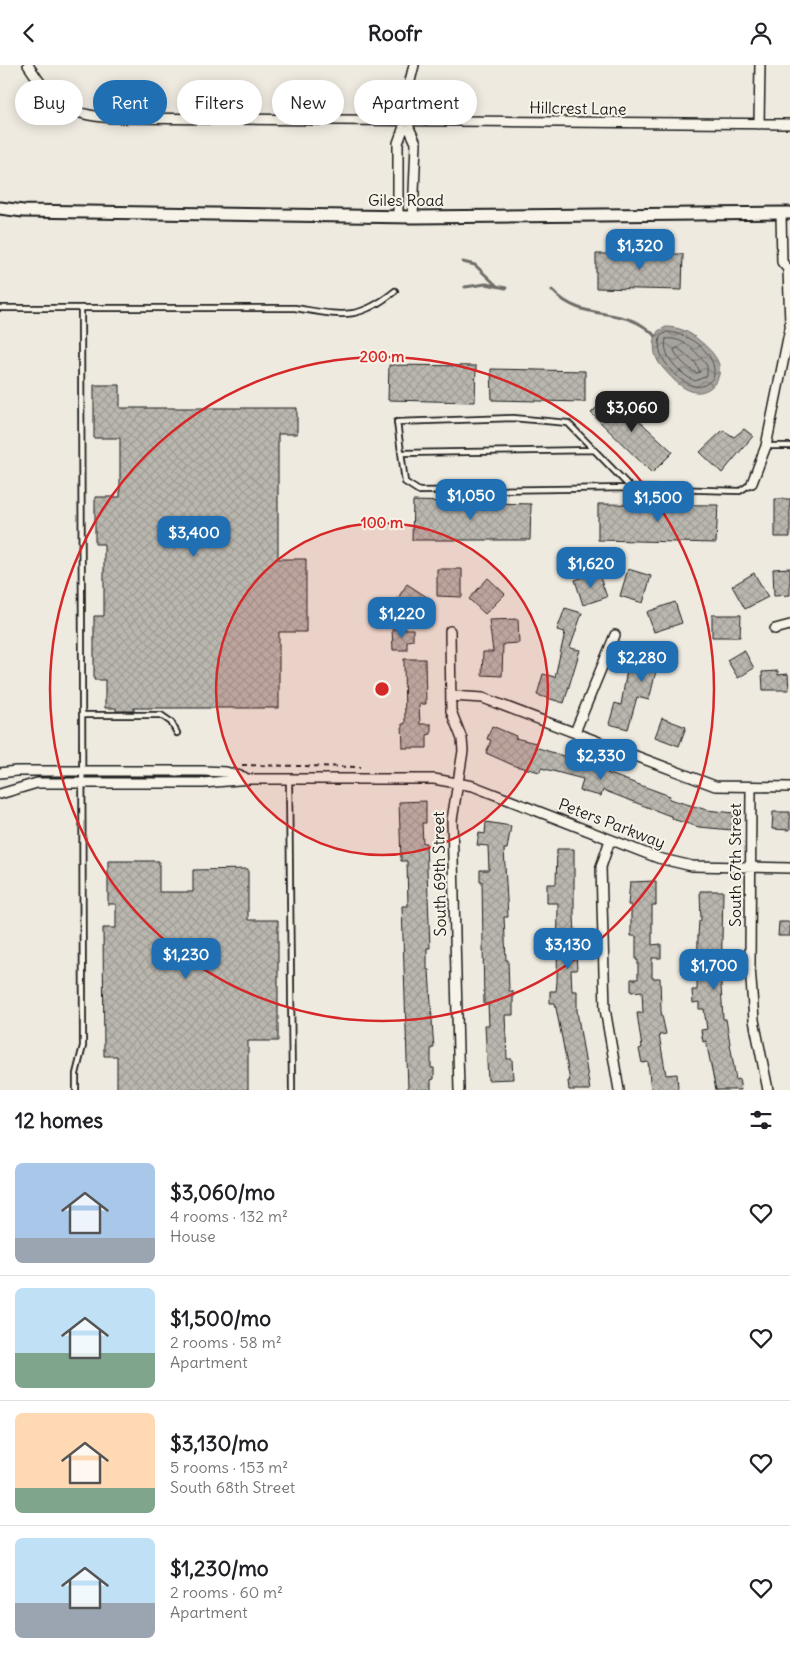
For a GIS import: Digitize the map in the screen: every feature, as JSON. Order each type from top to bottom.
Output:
[{"type":"street","name":"Hillcrest Lane","points":[[28,65],[52,98],[65,108],[86,116],[112,118],[354,120]]},
{"type":"street","points":[[410,80],[414,65]]},
{"type":"street","points":[[760,65],[760,124]]},
{"type":"street","name":"Hillcrest Lane","points":[[477,122],[790,124]]},
{"type":"street","points":[[398,217],[398,143],[405,125]]},
{"type":"street","points":[[408,125],[416,143],[413,217]]},
{"type":"street","name":"Giles Road","points":[[0,208],[23,211],[398,217],[786,213]]},
{"type":"street","name":"Giles Road","points":[[0,216],[23,211]]},
{"type":"street","points":[[752,483],[766,446],[790,326],[789,268],[782,262],[786,213]]},
{"type":"street","points":[[775,629],[790,625]]},
{"type":"street","name":"South 69th Street","points":[[450,631],[451,711],[462,739],[463,751],[452,820],[459,1090]]},
{"type":"street","points":[[575,732],[615,635]]},
{"type":"street","points":[[451,696],[483,698],[715,786],[751,788],[790,787]]},
{"type":"street","points":[[0,773],[82,771],[218,772],[250,779]]},
{"type":"street","points":[[0,794],[37,783],[203,783],[250,779]]},
{"type":"street","name":"Peters Parkway","points":[[250,779],[434,779],[458,782],[473,785],[658,858],[692,866],[790,868]]},
{"type":"street","name":"South 67th Street","points":[[751,788],[750,967],[754,1020],[768,1090]]},
{"type":"street","points":[[610,839],[601,867],[605,1009],[619,1090]]},
{"type":"lane","points":[[0,308],[295,308],[343,315],[361,312],[378,305],[395,291]]},
{"type":"lane","points":[[76,1090],[76,1074],[84,1046],[81,308]]},
{"type":"lane","points":[[631,488],[568,423],[513,418],[397,422],[405,482],[419,491],[631,488],[740,491],[752,483]]},
{"type":"lane","points":[[766,446],[790,446]]},
{"type":"lane","points":[[401,453],[595,450]]},
{"type":"lane","points":[[82,715],[161,715],[171,722],[177,733]]},
{"type":"lane","points":[[289,779],[292,1090]]},
{"type":"water","points":[[666,327],[680,329],[688,333],[710,350],[720,368],[717,380],[709,389],[697,392],[683,387],[659,363],[654,349],[655,340],[658,331]]},
{"type":"building","points":[[596,254],[683,254],[682,290],[596,288]]},
{"type":"building","points":[[389,365],[476,366],[475,402],[388,400]]},
{"type":"building","points":[[491,369],[585,371],[585,402],[492,400]]},
{"type":"building","points":[[94,385],[120,385],[120,408],[297,408],[297,434],[278,434],[278,559],[306,559],[306,632],[279,632],[279,708],[134,708],[134,711],[116,711],[116,708],[105,708],[105,680],[94,680],[94,616],[104,616],[104,544],[95,544],[95,497],[120,497],[120,438],[94,438]]},
{"type":"building","points":[[610,394],[673,452],[652,473],[591,413]]},
{"type":"building","points":[[744,429],[753,436],[722,473],[700,452],[723,430],[734,437]]},
{"type":"building","points":[[775,499],[790,499],[790,537],[775,537]]},
{"type":"building","points":[[413,501],[531,504],[530,540],[412,540]]},
{"type":"building","points":[[598,504],[718,505],[716,543],[598,540]]},
{"type":"building","points":[[790,568],[790,595],[774,596],[773,569]]},
{"type":"building","points":[[437,569],[462,569],[462,597],[437,596]]},
{"type":"building","points":[[628,569],[651,576],[643,603],[620,596]]},
{"type":"building","points":[[598,572],[607,597],[583,605],[575,580]]},
{"type":"building","points":[[754,573],[768,597],[745,609],[732,586]]},
{"type":"building","points":[[488,578],[505,594],[485,614],[469,599]]},
{"type":"building","points":[[407,584],[430,599],[417,619],[394,604]]},
{"type":"building","points":[[675,602],[682,623],[654,632],[647,612]]},
{"type":"building","points":[[565,608],[582,613],[570,648],[580,650],[564,703],[537,695],[543,674],[555,677],[565,632],[557,630]]},
{"type":"building","points":[[712,615],[741,615],[740,637],[712,637]]},
{"type":"building","points":[[518,619],[519,643],[503,644],[502,676],[482,675],[483,652],[493,652],[489,620]]},
{"type":"building","points":[[392,629],[413,629],[413,640],[407,641],[407,650],[393,650]]},
{"type":"building","points":[[650,643],[677,649],[672,671],[657,667],[649,700],[637,697],[628,729],[609,724],[615,703],[621,705],[627,670],[643,674]]},
{"type":"building","points":[[744,650],[754,668],[738,678],[727,660]]},
{"type":"building","points":[[404,659],[425,659],[426,704],[419,704],[420,724],[431,724],[431,734],[427,735],[427,748],[403,748],[402,724],[405,724]]},
{"type":"building","points":[[778,671],[778,675],[788,674],[789,690],[763,690],[762,672]]},
{"type":"building","points":[[662,718],[686,727],[679,746],[655,737]]},
{"type":"building","points":[[492,726],[516,736],[515,738],[536,743],[535,747],[608,770],[607,773],[670,796],[669,799],[707,810],[734,813],[732,830],[699,827],[672,819],[673,817],[603,790],[601,796],[580,791],[583,779],[541,768],[540,772],[515,766],[486,753],[491,740],[487,739]]},
{"type":"building","points":[[426,801],[426,823],[422,823],[423,843],[426,843],[430,948],[427,948],[427,970],[429,970],[434,1048],[431,1048],[431,1068],[434,1068],[434,1079],[431,1080],[431,1090],[408,1090],[402,906],[408,906],[407,861],[401,861],[399,802]]},
{"type":"building","points":[[773,812],[790,812],[790,830],[772,829]]},
{"type":"building","points":[[486,822],[511,826],[507,849],[504,849],[508,917],[504,917],[509,991],[513,991],[513,1015],[505,1015],[507,1059],[512,1059],[513,1079],[488,1080],[485,1025],[489,1025],[488,1004],[484,1004],[482,881],[480,881],[480,870],[489,870],[488,846],[477,845],[479,833],[485,834]]},
{"type":"building","points":[[557,849],[574,849],[574,916],[577,970],[571,970],[572,991],[577,991],[577,1011],[590,1090],[569,1090],[568,1081],[570,1081],[555,1003],[550,1003],[550,991],[556,991],[557,982],[558,903],[547,903],[547,884],[556,884]]},
{"type":"building","points":[[108,861],[159,861],[159,892],[193,892],[193,870],[248,869],[248,920],[278,920],[278,1041],[248,1041],[248,1090],[117,1090],[117,1056],[104,1056],[103,928],[116,928],[116,904],[108,904]]},
{"type":"building","points":[[656,881],[656,905],[652,905],[652,945],[661,944],[661,958],[652,958],[652,978],[660,978],[661,1011],[666,1034],[659,1035],[666,1075],[677,1074],[678,1088],[675,1090],[651,1090],[648,1062],[642,1063],[639,1049],[642,1048],[637,1013],[643,1013],[642,991],[631,992],[631,979],[638,979],[638,960],[636,960],[636,936],[631,936],[631,905],[628,905],[630,882]]},
{"type":"building","points":[[700,891],[723,891],[721,986],[723,1019],[726,1019],[736,1080],[739,1079],[741,1090],[716,1090],[706,1041],[703,1042],[701,1030],[707,1029],[704,1009],[699,1009],[699,1002],[693,1003],[692,990],[697,990],[698,936],[699,921],[701,921]]},
{"type":"building","points":[[779,922],[790,922],[790,936],[778,936]]},
{"type":"waterway","points":[[463,262],[475,265],[496,285]]},
{"type":"waterway","points":[[465,287],[486,284],[506,288]]},
{"type":"waterway","points":[[552,290],[564,301],[577,307],[630,320],[643,326],[655,336]]}]
